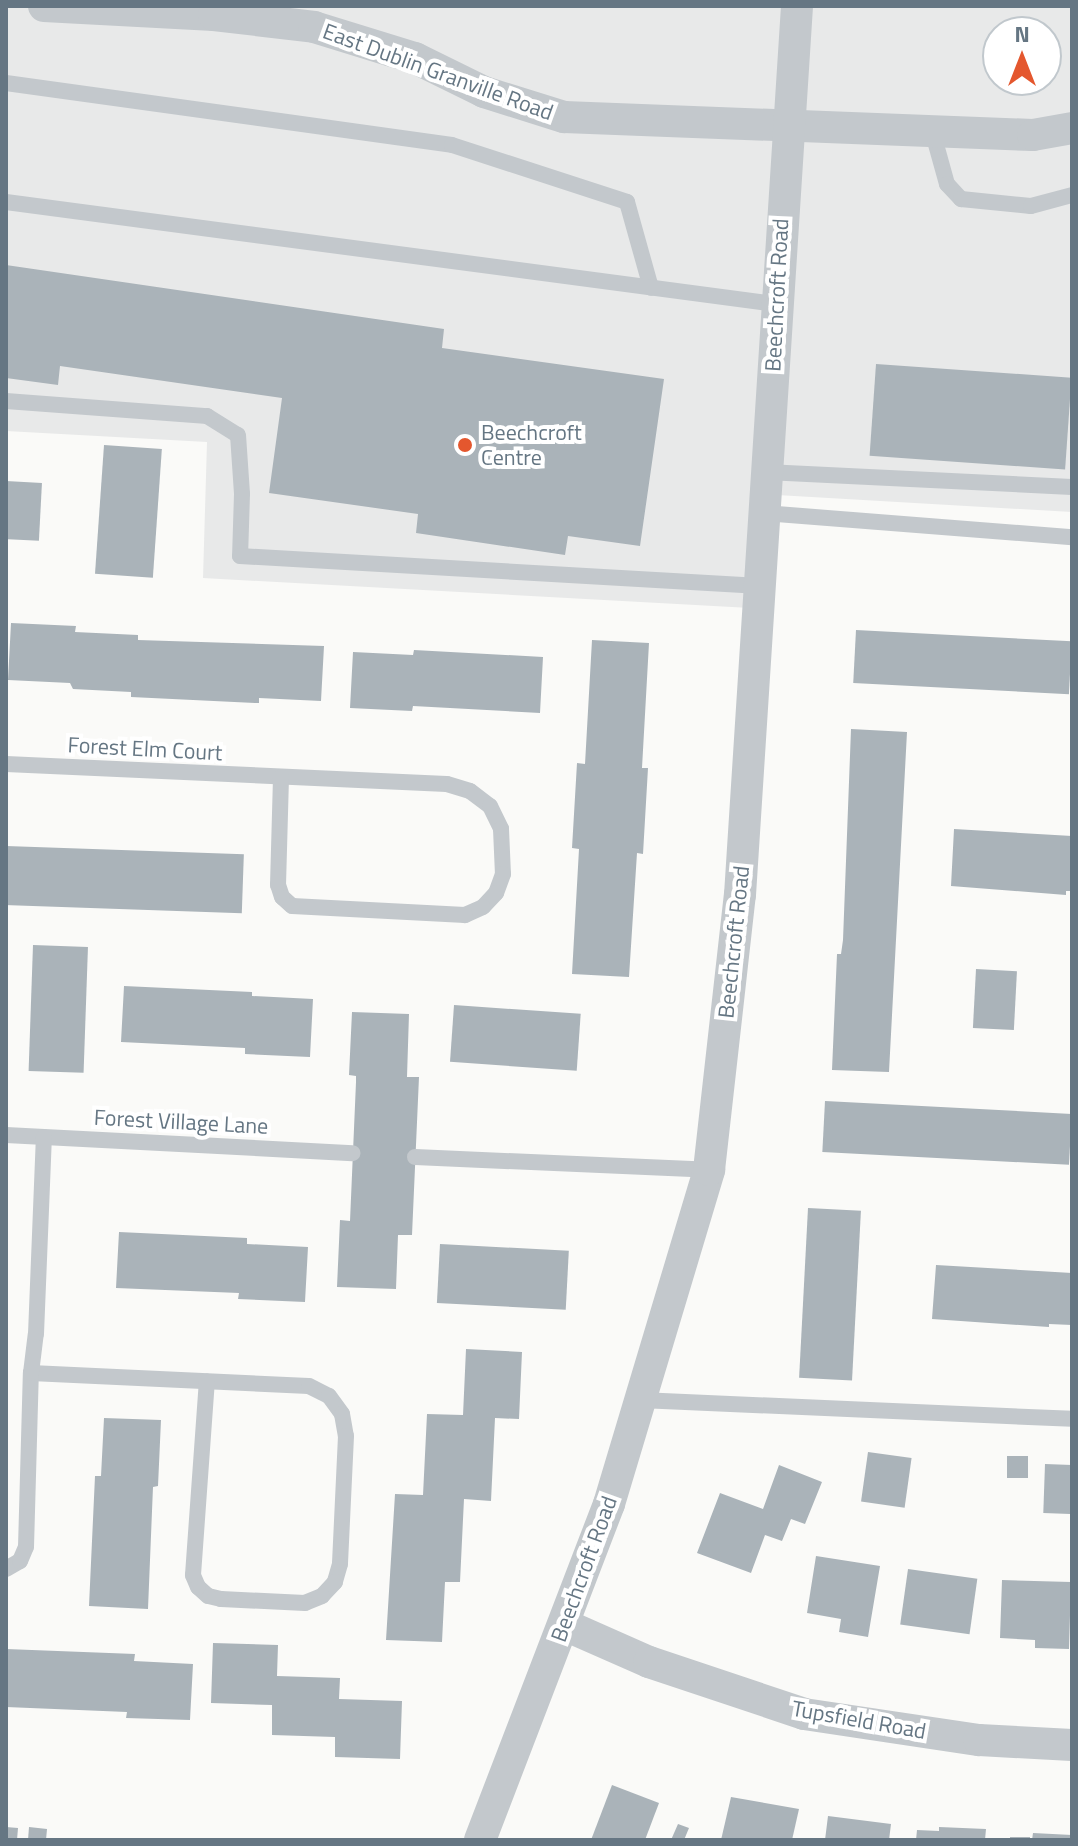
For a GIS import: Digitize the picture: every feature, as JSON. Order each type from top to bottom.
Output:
[{"type":"street","name":"East Dublin Granville Road","points":[[44,6],[214,15],[314,27],[415,58],[484,92],[564,117],[787,123],[1033,135],[1072,128]]},
{"type":"street","name":"Beechcroft Road","points":[[480,1840],[609,1504],[709,1170],[740,895],[787,123],[797,6]]},
{"type":"street","name":"Tupsfield Road","points":[[565,1625],[649,1662],[804,1714],[979,1740],[1072,1745]]},
{"type":"lane","points":[[6,83],[452,145],[627,202],[651,288]]},
{"type":"lane","points":[[932,130],[947,184],[961,199],[1031,206],[1072,195]]},
{"type":"lane","points":[[6,202],[776,304]]},
{"type":"lane","points":[[6,401],[207,416],[238,435],[242,494],[240,556],[760,586]]},
{"type":"lane","points":[[766,472],[1072,487]]},
{"type":"lane","points":[[764,513],[1072,537]]},
{"type":"lane","name":"Forest Elm Court","points":[[6,764],[447,784],[470,791],[490,806],[501,829],[503,874],[496,893],[483,907],[465,915],[292,906],[282,897],[278,885],[281,777]]},
{"type":"lane","name":"Forest Village Lane","points":[[6,1135],[353,1153]]},
{"type":"lane","points":[[6,1569],[20,1561],[26,1547],[31,1373],[36,1334],[44,1137]]},
{"type":"lane","points":[[415,1157],[709,1170]]},
{"type":"lane","points":[[31,1373],[309,1386],[329,1396],[342,1414],[346,1436],[340,1564],[335,1582],[322,1596],[305,1603],[221,1599],[208,1596],[198,1587],[193,1575],[207,1382]]},
{"type":"lane","points":[[640,1400],[1072,1419]]},
{"type":"shaded area","points":[[6,6],[1072,6],[1072,512],[777,495],[769,609],[203,578],[207,442],[6,431]]},
{"type":"building","name":"Beechcroft Centre","points":[[6,265],[444,329],[442,348],[664,379],[640,546],[568,536],[565,555],[416,533],[418,514],[269,493],[282,398],[60,366],[58,385],[6,378]]},
{"type":"building","points":[[876,364],[1072,378],[1065,469],[870,456]]},
{"type":"building","points":[[104,445],[162,449],[153,578],[95,574]]},
{"type":"building","points":[[6,481],[42,483],[39,541],[6,539]]},
{"type":"building","points":[[11,623],[76,626],[75,632],[138,635],[138,640],[324,646],[321,701],[259,698],[259,703],[255,703],[131,697],[131,692],[73,689],[70,683],[8,680]]},
{"type":"building","points":[[856,630],[1072,641],[1069,694],[853,683]]},
{"type":"building","points":[[592,640],[649,643],[642,768],[648,768],[643,854],[637,853],[629,977],[572,974],[579,849],[572,848],[577,763],[585,764]]},
{"type":"building","points":[[414,650],[543,657],[540,713],[413,706],[412,711],[350,708],[353,652],[413,655]]},
{"type":"building","points":[[851,729],[907,732],[889,1072],[832,1070],[837,954],[841,954],[843,940]]},
{"type":"building","points":[[954,829],[1072,836],[1072,891],[1066,891],[1066,895],[951,886]]},
{"type":"building","points":[[6,846],[244,854],[242,913],[6,905]]},
{"type":"building","points":[[33,945],[88,947],[84,1073],[29,1071]]},
{"type":"building","points":[[976,969],[1017,971],[1014,1030],[973,1028]]},
{"type":"building","points":[[124,986],[252,992],[252,996],[313,999],[310,1057],[245,1054],[245,1048],[121,1042]]},
{"type":"building","points":[[454,1005],[581,1014],[577,1071],[450,1062]]},
{"type":"building","points":[[352,1012],[409,1014],[407,1077],[419,1077],[412,1235],[398,1235],[396,1289],[337,1287],[340,1220],[350,1221],[356,1082],[356,1076],[349,1075]]},
{"type":"building","points":[[825,1101],[1072,1114],[1069,1165],[822,1152]]},
{"type":"building","points":[[808,1208],[861,1211],[852,1381],[799,1378]]},
{"type":"building","points":[[119,1232],[247,1238],[247,1244],[308,1247],[305,1302],[238,1299],[239,1293],[116,1288]]},
{"type":"building","points":[[440,1244],[569,1251],[566,1310],[437,1303]]},
{"type":"building","points":[[936,1265],[1072,1273],[1072,1325],[1049,1324],[1049,1327],[932,1319]]},
{"type":"building","points":[[466,1349],[522,1352],[519,1419],[495,1418],[491,1501],[464,1499],[460,1582],[445,1582],[442,1642],[386,1640],[395,1494],[423,1495],[427,1414],[463,1415]]},
{"type":"building","points":[[104,1418],[161,1420],[158,1486],[153,1487],[148,1609],[89,1606],[95,1476],[101,1476]]},
{"type":"building","points":[[868,1452],[912,1458],[905,1508],[861,1502]]},
{"type":"building","points":[[1007,1456],[1028,1456],[1028,1478],[1007,1478]]},
{"type":"building","points":[[1045,1464],[1072,1465],[1070,1514],[1043,1513]]},
{"type":"building","points":[[779,1465],[822,1482],[805,1524],[791,1519],[782,1541],[765,1535],[751,1573],[697,1553],[720,1493],[763,1509]]},
{"type":"building","points":[[816,1556],[880,1566],[868,1637],[839,1632],[841,1619],[807,1613]]},
{"type":"building","points":[[908,1569],[977,1579],[970,1634],[900,1624]]},
{"type":"building","points":[[1002,1580],[1071,1582],[1069,1649],[1035,1648],[1035,1640],[1000,1638]]},
{"type":"building","points":[[213,1643],[278,1645],[277,1676],[340,1678],[339,1699],[402,1701],[400,1759],[335,1757],[335,1737],[272,1735],[272,1705],[211,1703]]},
{"type":"building","points":[[6,1649],[135,1654],[134,1661],[193,1664],[190,1720],[126,1718],[127,1712],[6,1707]]},
{"type":"building","points":[[612,1785],[659,1803],[645,1840],[591,1840]]},
{"type":"building","points":[[731,1797],[799,1809],[792,1840],[721,1840]]},
{"type":"building","points":[[828,1816],[891,1824],[889,1840],[825,1840]]},
{"type":"building","points":[[678,1824],[689,1828],[684,1840],[671,1840]]},
{"type":"building","points":[[6,1827],[18,1828],[17,1840],[6,1840]]},
{"type":"building","points":[[29,1827],[47,1829],[46,1840],[28,1840]]},
{"type":"building","points":[[939,1827],[986,1829],[985,1840],[916,1840],[917,1830],[939,1831]]},
{"type":"building","points":[[1033,1833],[1072,1835],[1072,1840],[1032,1840]]},
{"type":"building","points":[[1010,1837],[1030,1837],[1030,1840],[1010,1840]]},
{"type":"place","name":"Beechcroft Centre","points":[[465,445]]}]
